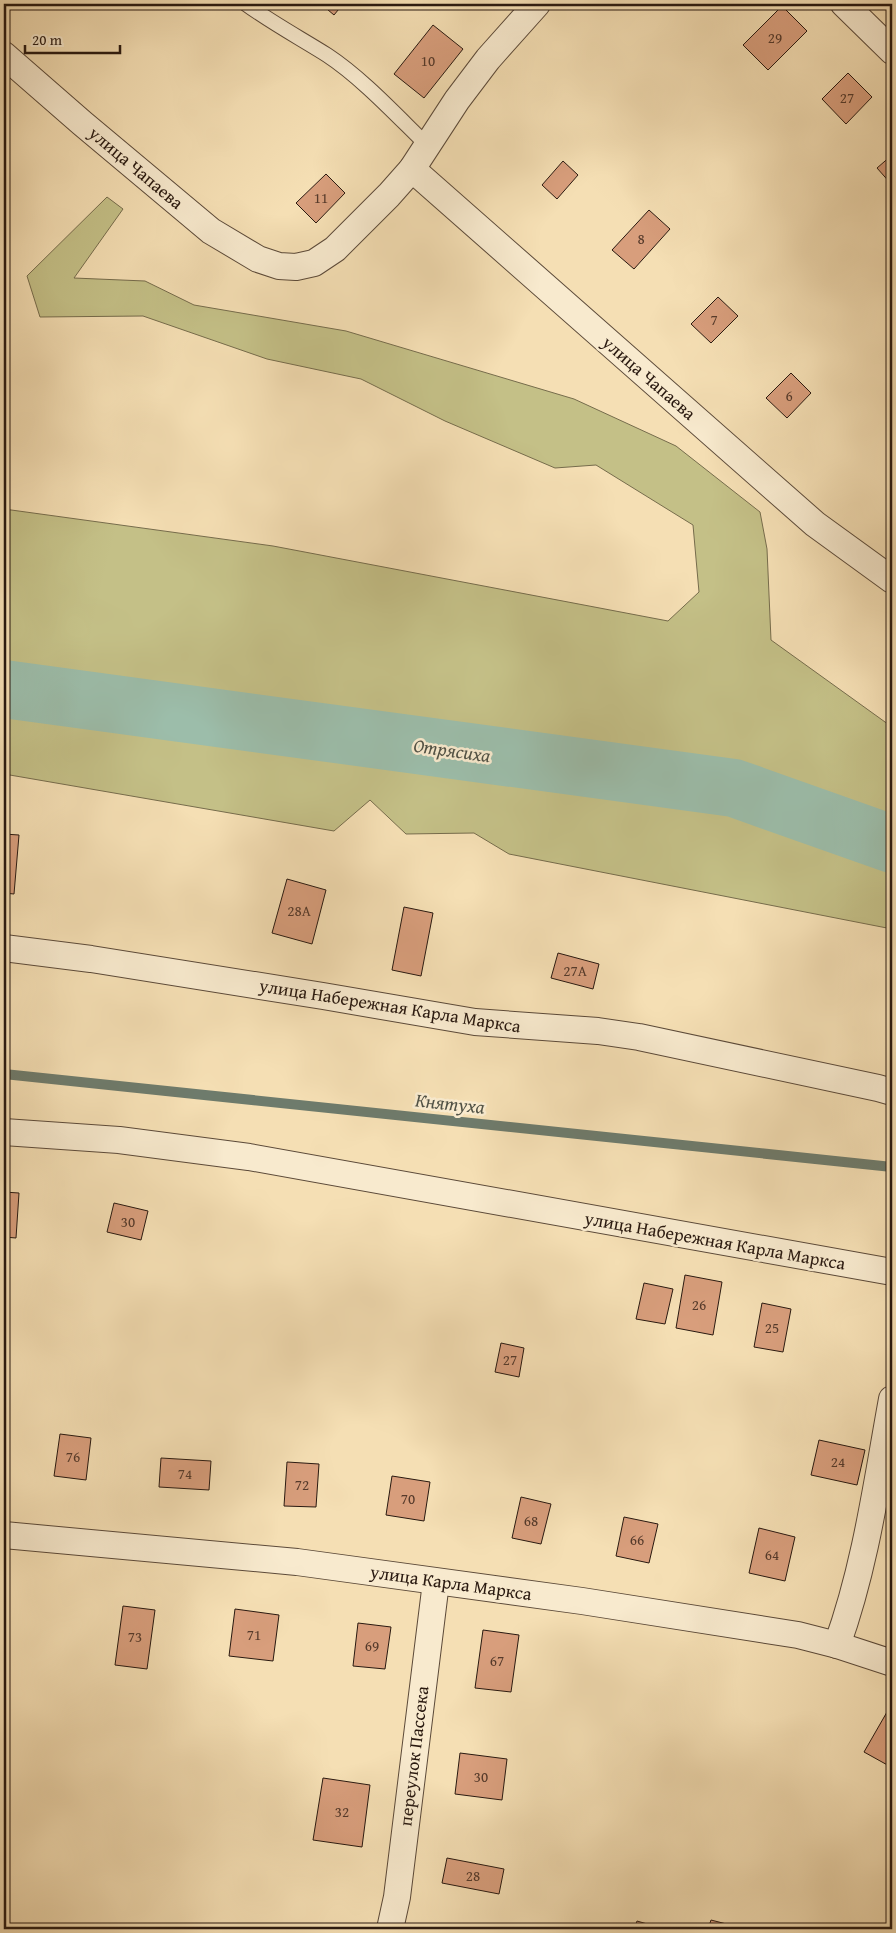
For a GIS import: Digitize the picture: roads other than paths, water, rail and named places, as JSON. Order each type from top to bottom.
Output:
[{"type":"street","points":[[412,169],[457,100],[488,59],[537,4]]},
{"type":"street","points":[[844,4],[892,51]]},
{"type":"street","name":"улица Чапаева","points":[[4,55],[211,231],[258,258],[279,266],[314,263],[335,249],[412,169],[816,524],[892,580]]},
{"type":"street","name":"улица Набережная Карла Маркса","points":[[4,948],[91,958],[475,1022],[598,1031],[639,1037],[892,1092]]},
{"type":"street","name":"улица Набережная Карла Маркса","points":[[4,1132],[119,1140],[249,1157],[892,1272]]},
{"type":"street","points":[[837,1644],[849,1611],[860,1571],[892,1399]]},
{"type":"street","name":"улица Карла Маркса","points":[[4,1535],[297,1562],[710,1620],[798,1635],[837,1644],[892,1663]]},
{"type":"street","name":"переулок Пассека","points":[[390,1929],[396,1897],[436,1582]]},
{"type":"lane","points":[[246,4],[327,56],[348,72],[427,145]]},
{"type":"waterway","name":"Отрясиха","points":[[4,689],[734,788],[892,844]]},
{"type":"waterway","name":"Княтуха","points":[[4,1074],[892,1167]]}]
